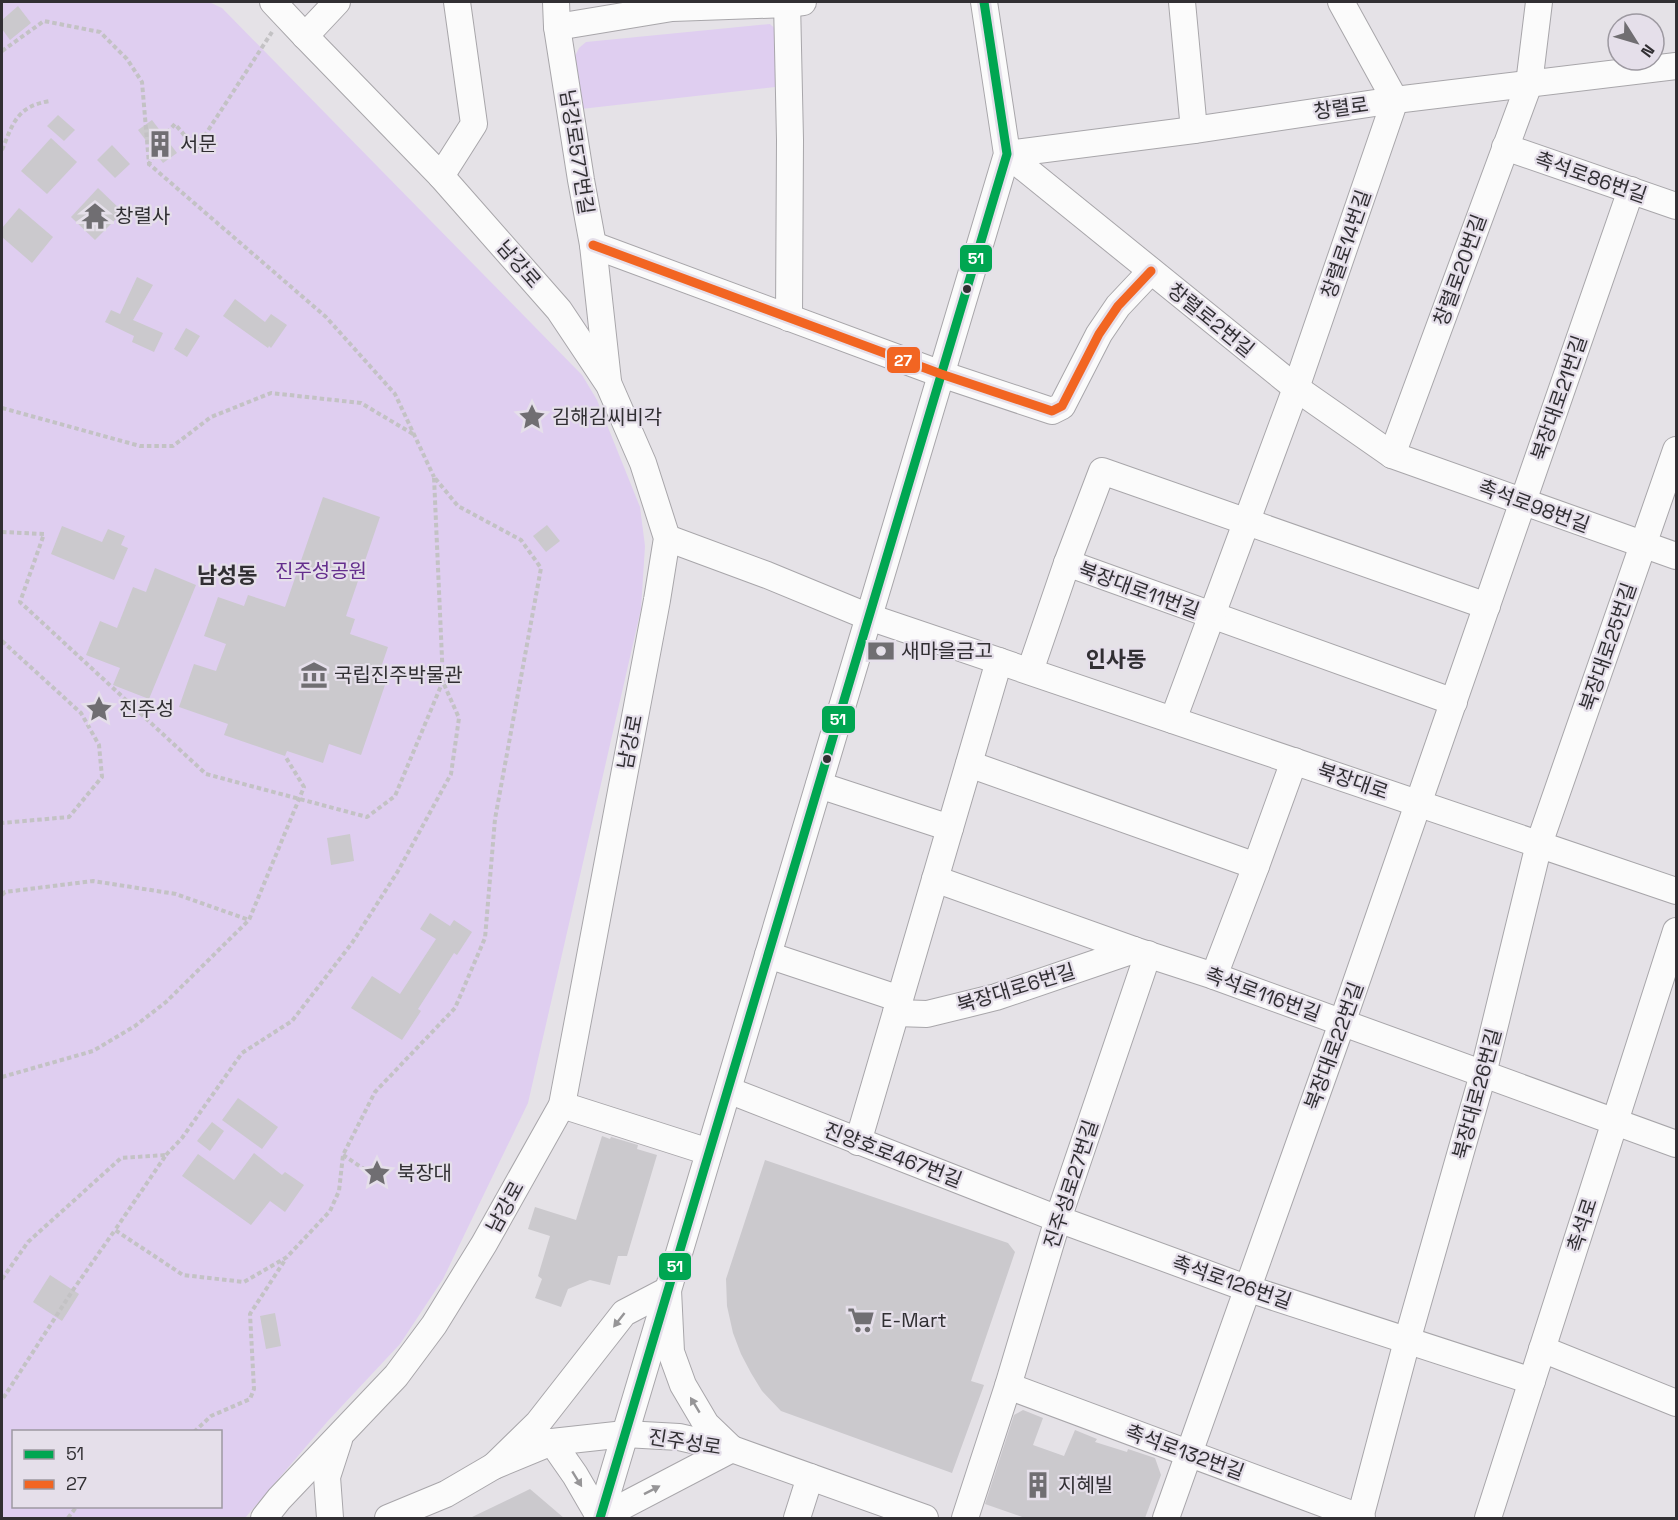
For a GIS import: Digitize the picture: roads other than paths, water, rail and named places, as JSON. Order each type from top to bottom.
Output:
[{"type":"street","points":[[304,36],[337,2]]},
{"type":"street","points":[[441,176],[474,124],[456,2]]},
{"type":"street","name":"남강로577번길","points":[[556,2],[557,27],[593,245],[609,384]]},
{"type":"street","points":[[557,27],[672,5],[793,2],[789,318]]},
{"type":"street","points":[[600,1518],[1007,154],[984,2]]},
{"type":"street","points":[[1182,2],[1194,130]]},
{"type":"street","points":[[1341,2],[1395,100]]},
{"type":"street","name":"창렬로20번길","points":[[1392,455],[1529,84],[1539,2]]},
{"type":"street","name":"남강로","points":[[264,1518],[279,1499],[396,1376],[434,1325],[484,1244],[562,1105],[667,538],[643,463],[609,384],[559,310],[441,176],[278,8]]},
{"type":"street","name":"창렬로","points":[[1007,154],[1194,130],[1395,100],[1677,66]]},
{"type":"street","name":"창렬로14번길","points":[[1296,388],[1395,100]]},
{"type":"street","name":"촉석로86번길","points":[[1505,147],[1677,206]]},
{"type":"street","name":"창렬로2번길","points":[[1007,154],[1296,388],[1392,455]]},
{"type":"street","name":"북장대로21번길","points":[[1419,803],[1631,190]]},
{"type":"street","points":[[593,245],[941,374],[1052,411],[1062,406],[1099,334],[1151,271]]},
{"type":"street","name":"북장대로11번길","points":[[1173,720],[1296,388]]},
{"type":"street","name":"북장대로25번길","points":[[1539,844],[1677,450]]},
{"type":"street","name":"촉석로98번길","points":[[1392,455],[1677,556]]},
{"type":"street","points":[[1030,671],[1102,471],[1487,606]]},
{"type":"street","name":"북장대로","points":[[667,538],[767,575],[869,617],[1677,891]]},
{"type":"street","name":"북장대로11번길","points":[[1067,563],[1454,702]]},
{"type":"street","points":[[858,1142],[999,661]]},
{"type":"street","points":[[1214,976],[1294,761]]},
{"type":"street","points":[[969,764],[1256,866]]},
{"type":"street","points":[[819,785],[950,828]]},
{"type":"street","name":"북장대로22번길","points":[[1166,1518],[1419,803]]},
{"type":"street","name":"북장대로26번길","points":[[1407,1341],[1483,1074],[1539,844]]},
{"type":"street","points":[[935,879],[1141,952]]},
{"type":"street","name":"촉석로","points":[[1488,1518],[1677,931]]},
{"type":"street","name":"북장대로6번길","points":[[768,955],[898,1006],[927,1014],[996,997],[1141,952]]},
{"type":"street","name":"촉석로116번길","points":[[1141,952],[1214,976],[1677,1144]]},
{"type":"street","name":"진주성로27번길","points":[[965,1518],[1008,1386],[1141,952]]},
{"type":"street","name":"진양호로467번길","points":[[728,1090],[1058,1219]]},
{"type":"street","points":[[562,1105],[709,1152]]},
{"type":"street","name":"촉석로126번길","points":[[1058,1219],[1246,1288],[1532,1382]]},
{"type":"street","points":[[600,1518],[732,1449],[706,1424],[683,1385],[671,1352],[668,1290]]},
{"type":"street","points":[[494,1466],[538,1423],[624,1313],[668,1290]]},
{"type":"street","points":[[1361,1518],[1407,1341]]},
{"type":"street","points":[[1542,1349],[1677,1403]]},
{"type":"street","name":"촉석로132번길","points":[[1008,1386],[1361,1518]]},
{"type":"street","points":[[330,1518],[327,1477],[341,1434]]},
{"type":"street","name":"진주성로","points":[[388,1518],[446,1494],[494,1466],[552,1442],[625,1434],[679,1437],[732,1449],[925,1518]]},
{"type":"street","points":[[552,1442],[575,1475],[600,1518]]},
{"type":"street","points":[[797,1518],[810,1477]]},
{"type":"street","points":[[438,1518],[446,1494]]},
{"type":"place","name":"서문","points":[[160,144]]},
{"type":"place","name":"창렬사","points":[[95,216]]},
{"type":"place","name":"김해김씨비각","points":[[532,417]]},
{"type":"place","name":"새마을금고","points":[[881,651]]},
{"type":"place","name":"국립진주박물관","points":[[314,675]]},
{"type":"place","name":"진주성","points":[[99,709]]},
{"type":"place","name":"북장대","points":[[377,1173]]},
{"type":"place","name":"E-Mart","points":[[861,1320]]},
{"type":"place","name":"지혜빌","points":[[1038,1485]]},
{"type":"district","name":"남성동","points":[[227,575]]},
{"type":"district","name":"인사동","points":[[1116,659]]},
{"type":"park label","name":"진주성공원","points":[[321,571]]}]
